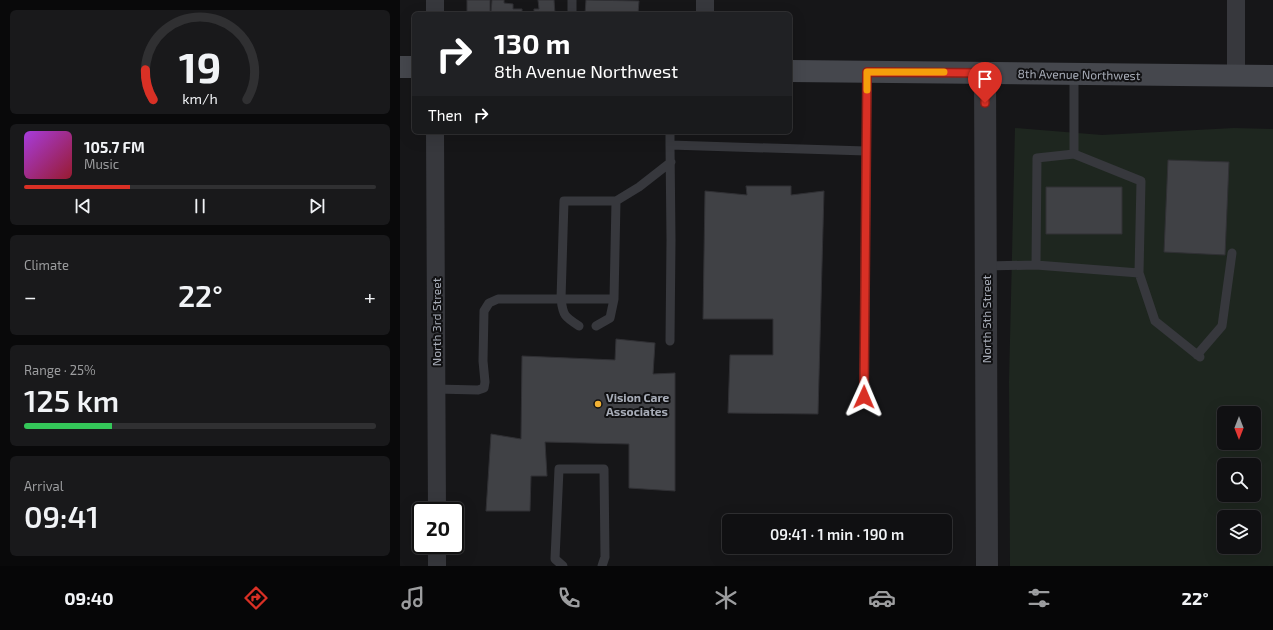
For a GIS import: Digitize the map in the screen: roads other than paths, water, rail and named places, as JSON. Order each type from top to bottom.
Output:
[{"type":"main road","points":[[400,67],[412,67]]},
{"type":"main road","name":"8th Avenue Northwest","points":[[792,71],[1273,76]]},
{"type":"street","points":[[435,0],[435,12]]},
{"type":"street","points":[[704,0],[704,12]]},
{"type":"street","points":[[1236,0],[1236,75]]},
{"type":"street","name":"North 5th Street","points":[[985,73],[987,566]]},
{"type":"street","name":"North 3rd Street","points":[[435,134],[437,502]]},
{"type":"street","points":[[437,554],[437,566]]},
{"type":"lane","points":[[572,0],[572,12]]},
{"type":"lane","points":[[864,397],[867,72]]},
{"type":"lane","points":[[1074,74],[1074,154]]},
{"type":"lane","points":[[670,134],[670,341]]},
{"type":"lane","points":[[670,146],[866,151]]},
{"type":"lane","points":[[1036,265],[1037,158],[1074,154],[1140,180],[1139,273],[1155,321],[1198,356],[1222,326],[1232,252]]},
{"type":"lane","points":[[579,326],[566,318],[562,310],[561,299],[564,201],[616,201],[639,187],[671,162]]},
{"type":"lane","points":[[596,326],[610,318],[614,299],[616,201]]},
{"type":"lane","points":[[986,266],[1036,265],[1139,273]]},
{"type":"lane","points":[[436,389],[478,390],[484,388],[484,311],[489,303],[498,299],[614,299]]},
{"type":"lane","points":[[563,566],[555,559],[559,469],[604,469],[605,557],[602,566]]},
{"type":"place","name":"Vision Care Associates","points":[[598,404]]}]
